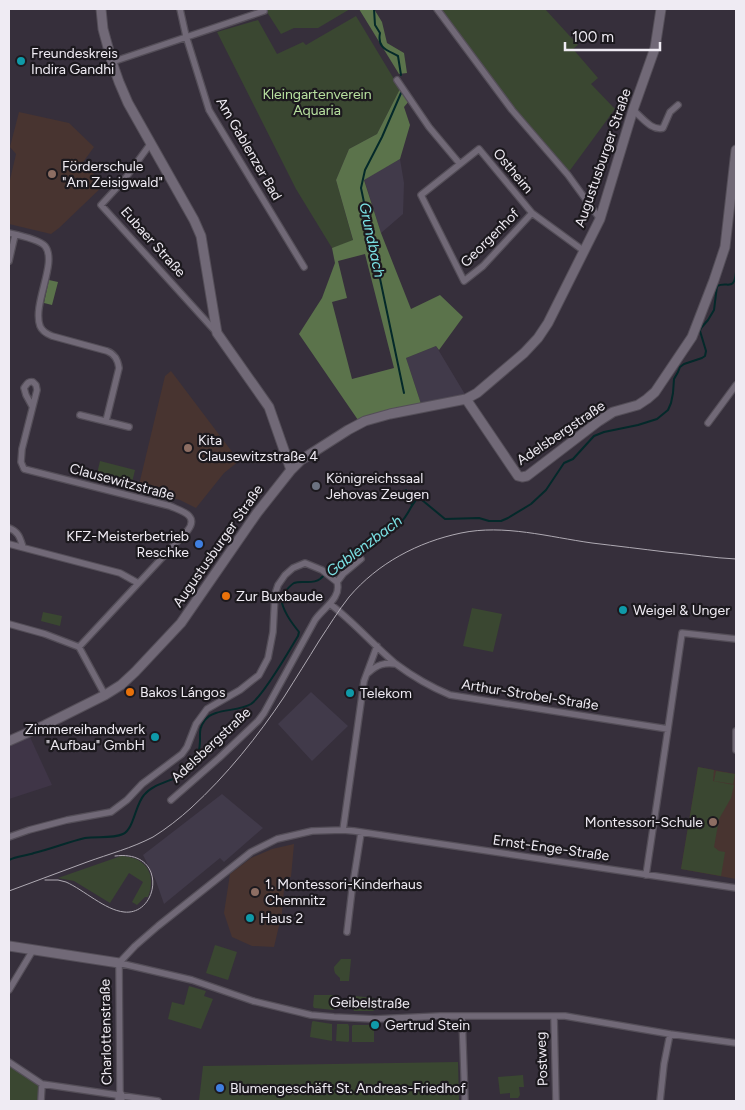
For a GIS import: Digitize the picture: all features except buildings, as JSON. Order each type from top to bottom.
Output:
[{"type":"street","name":"Eubaer Straße","points":[[101,9],[103,29],[112,62],[128,103],[194,220],[201,236],[217,333]]},
{"type":"street","name":"Am Gablenzer Bad","points":[[180,9],[186,36],[209,110],[304,267]]},
{"type":"street","points":[[112,62],[264,11],[263,9]]},
{"type":"street","points":[[437,9],[512,110],[568,175],[600,219]]},
{"type":"street","name":"Augustusburger Straße","points":[[9,741],[105,695],[121,685],[135,672],[181,623],[249,524],[301,460],[362,422],[390,414],[466,399],[477,393],[524,353],[538,338],[600,219],[633,110],[655,48],[661,9]]},
{"type":"street","points":[[396,80],[429,127],[460,164]]},
{"type":"street","points":[[633,110],[653,128],[658,129],[663,128],[670,112],[678,105]]},
{"type":"street","name":"Eubaer Straße","points":[[151,143],[124,180],[101,205],[217,333],[269,407],[291,470]]},
{"type":"street","name":"Ostheim","points":[[460,164],[479,149],[532,213],[584,251]]},
{"type":"street","name":"Adelsbergstraße","points":[[466,399],[518,476],[522,477],[527,476],[598,421],[613,412],[638,405],[655,392],[692,338],[714,280],[725,247],[736,150]]},
{"type":"street","name":"Georgenhof","points":[[460,164],[420,195],[464,281],[483,266],[532,213]]},
{"type":"street","points":[[9,261],[12,234],[38,242],[46,247],[49,259],[38,308],[40,326],[52,336],[107,351],[116,357],[119,368],[106,421]]},
{"type":"street","points":[[708,422],[736,385]]},
{"type":"street","name":"Clausewitzstraße","points":[[32,406],[22,449],[24,470],[170,506],[184,512],[192,521],[188,530],[79,647]]},
{"type":"street","points":[[80,415],[130,428]]},
{"type":"street","points":[[9,528],[15,530],[19,535],[23,547]]},
{"type":"street","points":[[9,544],[120,573],[138,583]]},
{"type":"street","name":"Adelsbergstraße","points":[[171,800],[258,721],[318,614],[330,604],[338,592],[339,586],[337,582],[361,559]]},
{"type":"street","points":[[9,837],[67,820],[111,812],[127,800],[142,784],[182,754],[187,747],[196,724],[207,709],[240,690],[259,675],[268,658],[273,632],[274,594],[285,575],[293,568],[305,563],[322,570],[337,582]]},
{"type":"street","name":"Arthur-Strobel-Straße","points":[[330,604],[397,664],[438,690],[450,695],[668,729]]},
{"type":"street","points":[[9,624],[45,634],[79,647],[105,695]]},
{"type":"street","points":[[646,875],[682,633],[736,639]]},
{"type":"street","points":[[343,830],[366,674],[377,646]]},
{"type":"street","points":[[366,674],[385,663],[397,664]]},
{"type":"street","points":[[736,731],[736,750]]},
{"type":"street","name":"Ernst-Enge-Straße","points":[[119,963],[158,926],[251,852],[277,839],[312,831],[343,830],[736,888]]},
{"type":"street","points":[[347,932],[361,833]]},
{"type":"street","name":"Geibelstraße","points":[[9,946],[119,963],[188,979],[285,1010],[311,1014],[375,1019],[462,1016],[565,1016],[736,1043]]},
{"type":"street","points":[[9,990],[33,950]]},
{"type":"street","name":"Charlottenstraße","points":[[119,963],[120,1098]]},
{"type":"street","points":[[462,1016],[466,1101]]},
{"type":"street","name":"Postweg","points":[[554,1016],[556,1101]]},
{"type":"street","points":[[660,1101],[664,1064],[670,1034]]},
{"type":"street","points":[[9,1062],[42,1084],[120,1098],[158,1101]]},
{"type":"street","points":[[40,1101],[42,1084]]},
{"type":"shaded area","name":"Förderschule \"Am Zeisigwald\"","points":[[19,112],[69,123],[94,147],[81,165],[106,183],[51,234],[9,224],[9,184],[16,154],[10,147]]},
{"type":"shaded area","points":[[400,159],[404,183],[403,214],[381,233],[364,179]]},
{"type":"shaded area","points":[[436,346],[466,396],[422,407],[406,358]]},
{"type":"shaded area","name":"Kita Clausewitzstraße 4","points":[[171,371],[239,461],[224,473],[196,508],[180,500],[138,489],[165,376]]},
{"type":"shaded area","points":[[311,692],[348,726],[312,761],[278,724]]},
{"type":"shaded area","points":[[29,735],[52,785],[9,799],[9,744]]},
{"type":"shaded area","name":"Montessori-Schule","points":[[698,767],[736,774],[736,879],[681,869]]},
{"type":"shaded area","points":[[222,794],[263,828],[224,862],[220,858],[164,904],[156,881],[143,855]]},
{"type":"shaded area","name":"1. Montessori-Kinderhaus Chemnitz","points":[[294,844],[291,877],[285,877],[282,913],[274,947],[252,946],[232,937],[224,913],[230,874],[251,858],[272,849]]},
{"type":"green space","points":[[265,9],[350,9],[318,28],[294,28],[281,34]]},
{"type":"green space","points":[[359,9],[374,9],[382,22],[387,43],[404,53],[407,73],[399,74]]},
{"type":"green space","points":[[439,9],[545,9],[578,45],[573,49],[598,78],[591,84],[615,109],[568,173],[511,106]]},
{"type":"green space","name":"Kleingartenverein Aquaria","points":[[356,16],[400,89],[377,134],[349,149],[336,180],[353,241],[332,248],[296,189],[217,32],[258,20],[277,54],[303,42],[306,45]]},
{"type":"green space","points":[[401,87],[409,101],[404,107],[410,125],[400,159],[364,180],[381,233],[411,309],[440,295],[463,317],[439,350],[436,346],[406,358],[422,407],[358,420],[299,334],[322,298],[335,263],[332,248],[353,240],[336,180],[349,149],[377,134]],"holes":[[[365,254],[394,368],[352,379],[332,302],[347,298],[338,261]]]},
{"type":"green space","points":[[49,280],[58,282],[52,305],[44,303]]},
{"type":"green space","points":[[100,461],[135,470],[131,487],[96,478]]},
{"type":"green space","points":[[472,608],[502,614],[493,652],[463,646]]},
{"type":"green space","points":[[43,612],[62,616],[60,626],[41,621]]},
{"type":"green space","name":"Montessori-Schule","points":[[698,767],[714,770],[713,781],[734,785],[731,798],[719,819],[714,847],[719,851],[725,852],[721,876],[681,869]]},
{"type":"green space","points":[[716,771],[735,774],[733,784],[714,781]]},
{"type":"green space","points":[[121,856],[130,857],[143,863],[150,874],[151,881],[148,897],[145,897],[137,905],[132,902],[143,882],[129,873],[110,903],[74,881],[58,878]]},
{"type":"green space","points":[[215,945],[237,952],[228,980],[206,973]]},
{"type":"green space","points":[[341,959],[351,959],[349,981],[340,981],[340,978],[335,973],[334,967]]},
{"type":"green space","points":[[189,986],[206,991],[204,996],[213,999],[201,1029],[168,1019],[172,1002],[184,1005]]},
{"type":"green space","points":[[314,995],[334,995],[334,1009],[314,1008]]},
{"type":"green space","points":[[355,996],[374,998],[376,1009],[373,1011],[354,1011],[355,1004],[353,1003]]},
{"type":"green space","points":[[313,1021],[332,1024],[332,1041],[310,1037]]},
{"type":"green space","points":[[337,1024],[348,1024],[348,1042],[336,1041]]},
{"type":"green space","points":[[353,1025],[372,1025],[374,1027],[374,1042],[352,1042]]},
{"type":"green space","points":[[458,1062],[459,1101],[199,1101],[203,1066]]},
{"type":"green space","points":[[9,1063],[42,1084],[41,1101],[9,1101]]},
{"type":"green space","points":[[523,1075],[524,1087],[519,1087],[520,1095],[518,1098],[510,1098],[510,1093],[500,1094],[498,1077]]},
{"type":"waterway","name":"Grundbach","points":[[374,9],[375,25],[380,33],[381,45],[398,56],[401,75]]},
{"type":"waterway","name":"Grundbach","points":[[401,93],[365,170],[361,188],[404,393]]},
{"type":"waterway","name":"Gablenzbach","points":[[9,860],[85,838],[114,836],[127,831],[141,799],[149,790],[182,775],[193,766],[199,751],[200,733],[205,720],[214,714],[251,704],[283,662],[299,632],[285,611],[281,597],[294,583],[317,581],[320,579],[337,563],[394,528],[403,519],[416,500],[422,500],[445,519],[479,518],[489,521],[501,521],[508,518],[531,504],[546,490],[564,463],[573,459],[594,436],[657,419],[668,410],[673,393],[674,379],[680,367],[705,356],[706,351],[700,331],[701,328],[714,310],[717,286],[732,284],[736,272]]},
{"type":"waterway","name":"Grundbach","points":[[406,490],[412,505]]},
{"type":"tram line","points":[[9,891],[129,848],[163,831],[182,816],[217,782],[253,741],[349,597],[360,585],[386,564],[414,548],[461,533],[494,530],[526,532],[592,543],[736,559]]},
{"type":"tram line","points":[[45,880],[66,882],[109,908],[124,912],[136,910],[145,904],[151,894],[153,883],[151,872],[144,862],[132,857],[115,856]]},
{"type":"place","name":"Freundeskreis Indira Gandhi","points":[[21,61]]},
{"type":"place","name":"Förderschule \"Am Zeisigwald\"","points":[[52,174]]},
{"type":"place","name":"Kita Clausewitzstraße 4","points":[[188,448]]},
{"type":"place","name":"Königreichssaal Jehovas Zeugen","points":[[316,486]]},
{"type":"place","name":"KFZ-Meisterbetrieb Reschke","points":[[199,544]]},
{"type":"place","name":"Zur Buxbaude","points":[[226,596]]},
{"type":"place","name":"Weigel & Unger","points":[[623,610]]},
{"type":"place","name":"Bakos Lángos","points":[[130,692]]},
{"type":"place","name":"Telekom","points":[[350,693]]},
{"type":"place","name":"Zimmereihandwerk \"Aufbau\" GmbH","points":[[155,737]]},
{"type":"place","name":"Montessori-Schule","points":[[713,822]]},
{"type":"place","name":"1. Montessori-Kinderhaus Chemnitz","points":[[255,892]]},
{"type":"place","name":"Haus 2","points":[[250,918]]},
{"type":"place","name":"Gertrud Stein","points":[[375,1025]]},
{"type":"place","name":"Blumengeschäft St. Andreas-Friedhof","points":[[220,1088]]}]
